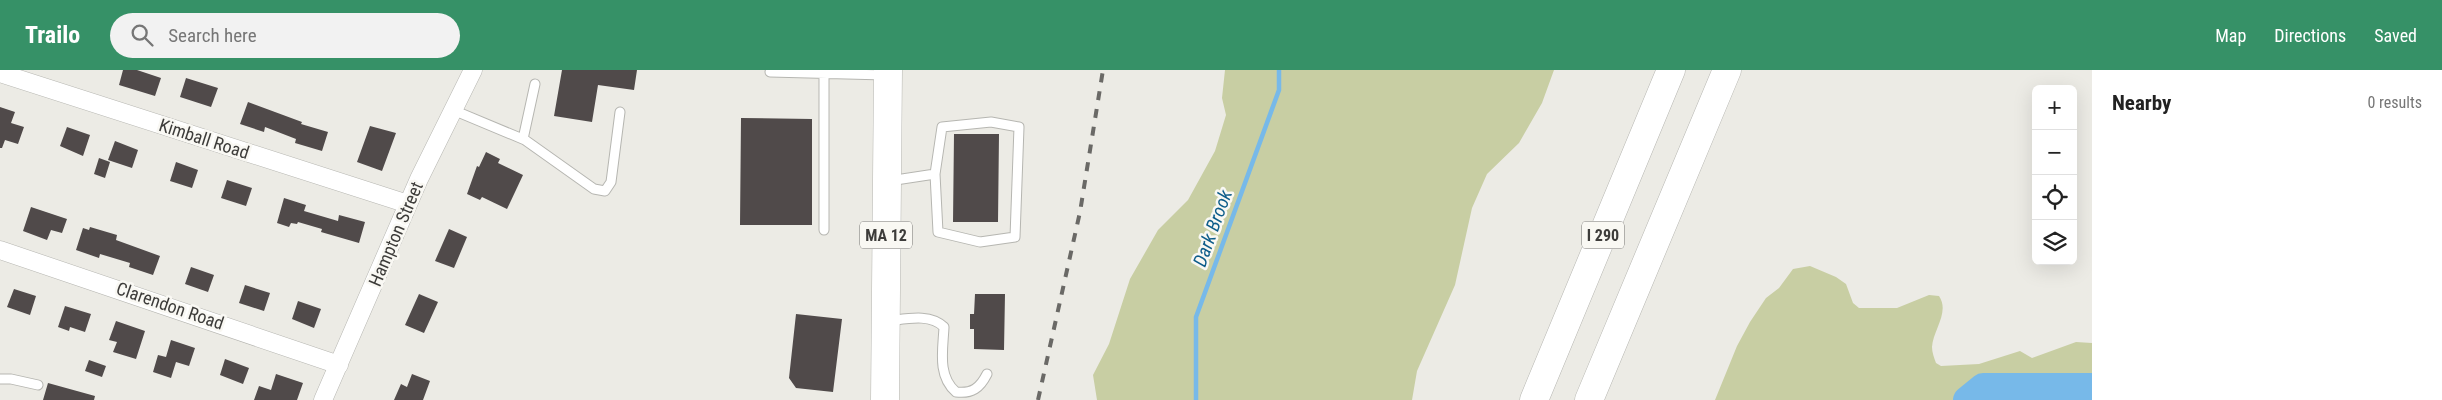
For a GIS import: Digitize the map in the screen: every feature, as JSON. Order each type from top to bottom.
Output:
[{"type":"main road","name":"I 290","points":[[1534,400],[1672,70]]},
{"type":"main road","name":"I 290","points":[[1589,400],[1726,70]]},
{"type":"main road","name":"MA 12","points":[[884,400],[888,73]]},
{"type":"street","name":"Hampton Street","points":[[324,400],[408,204],[473,70]]},
{"type":"street","name":"Kimball Road","points":[[0,73],[408,204]]},
{"type":"street","name":"Clarendon Road","points":[[0,250],[338,365]]},
{"type":"lane","points":[[770,72],[824,74],[888,73]]},
{"type":"lane","points":[[824,74],[824,230]]},
{"type":"lane","points":[[523,139],[536,84]]},
{"type":"lane","points":[[453,110],[523,139],[594,189],[605,191],[611,182],[620,112]]},
{"type":"lane","points":[[991,122],[1019,127],[1015,237],[980,242],[938,232],[935,174],[942,127],[991,122]]},
{"type":"lane","points":[[886,181],[935,174]]},
{"type":"lane","points":[[885,321],[926,318],[939,322],[944,327],[943,373],[948,386],[956,392],[973,392],[982,384],[987,374]]},
{"type":"lane","points":[[0,379],[11,378],[38,385]]},
{"type":"green space","points":[[1225,70],[1554,70],[1542,103],[1519,143],[1487,174],[1472,208],[1455,285],[1417,371],[1412,400],[1097,400],[1093,375],[1109,344],[1130,279],[1158,230],[1188,200],[1215,151],[1226,115],[1222,98]]},
{"type":"green space","points":[[1810,266],[1836,277],[1846,284],[1853,303],[1859,308],[1897,308],[1929,295],[1939,296],[1943,308],[1932,347],[1936,363],[1941,366],[1979,364],[2020,351],[2032,358],[2076,342],[2092,343],[2092,400],[1715,400],[1737,346],[1766,298],[1779,288],[1793,269]]},
{"type":"building","points":[[123,70],[137,70],[161,78],[155,96],[119,85]]},
{"type":"building","points":[[562,70],[637,70],[634,90],[598,85],[592,122],[554,116]]},
{"type":"building","points":[[186,78],[218,88],[211,107],[180,97]]},
{"type":"building","points":[[248,102],[302,122],[301,124],[328,132],[322,151],[295,143],[296,139],[265,127],[264,132],[240,124]]},
{"type":"building","points":[[0,107],[15,112],[11,123],[24,127],[18,144],[5,140],[2,148],[0,148]]},
{"type":"building","points":[[741,118],[812,119],[812,225],[740,225]]},
{"type":"building","points":[[370,126],[396,133],[382,171],[357,162]]},
{"type":"building","points":[[67,127],[90,135],[83,156],[60,146]]},
{"type":"building","points":[[954,134],[999,134],[998,222],[953,222]]},
{"type":"building","points":[[115,141],[138,150],[132,168],[108,160]]},
{"type":"building","points":[[486,152],[500,159],[498,163],[523,175],[507,209],[482,197],[480,200],[467,194],[477,166],[479,167]]},
{"type":"building","points":[[99,158],[110,162],[105,178],[94,174]]},
{"type":"building","points":[[176,162],[198,170],[192,188],[170,181]]},
{"type":"building","points":[[227,180],[252,188],[246,206],[221,198]]},
{"type":"building","points":[[284,198],[306,205],[304,211],[338,221],[339,215],[365,222],[359,243],[321,232],[322,229],[298,222],[297,224],[291,223],[289,227],[277,223]]},
{"type":"building","points":[[31,207],[67,219],[62,233],[51,230],[47,240],[23,231]]},
{"type":"building","points":[[90,227],[117,235],[116,240],[160,256],[153,275],[129,267],[130,263],[100,254],[99,258],[76,250],[83,228],[89,230]]},
{"type":"building","points":[[449,229],[467,237],[454,268],[435,261]]},
{"type":"building","points":[[191,267],[214,275],[208,292],[185,284]]},
{"type":"building","points":[[245,285],[270,293],[264,311],[239,303]]},
{"type":"building","points":[[14,289],[36,296],[30,315],[7,307]]},
{"type":"building","points":[[419,294],[438,302],[424,333],[405,325]]},
{"type":"building","points":[[975,294],[1005,294],[1004,350],[974,349],[974,329],[970,329],[970,314],[974,314]]},
{"type":"building","points":[[298,301],[321,309],[314,328],[292,319]]},
{"type":"building","points":[[65,306],[91,314],[85,332],[70,327],[69,331],[58,327]]},
{"type":"building","points":[[796,314],[842,319],[833,392],[796,388],[789,378]]},
{"type":"building","points":[[116,321],[145,331],[136,359],[113,352],[117,342],[109,340]]},
{"type":"building","points":[[171,340],[195,348],[189,366],[176,362],[171,378],[153,372],[158,355],[166,357]]},
{"type":"building","points":[[225,359],[249,368],[243,384],[220,375]]},
{"type":"building","points":[[89,360],[106,366],[102,377],[85,371]]},
{"type":"building","points":[[276,374],[303,383],[297,400],[254,400],[259,386],[271,390]]},
{"type":"building","points":[[412,374],[430,381],[423,400],[394,400],[401,384],[407,387]]},
{"type":"building","points":[[48,383],[95,396],[94,400],[43,400]]},
{"type":"waterway","name":"Dark Brook","points":[[1196,400],[1196,317],[1279,90],[1279,70]]},
{"type":"waterway","points":[[1967,400],[1983,387],[2092,387]]},
{"type":"railway","points":[[1038,400],[1080,212],[1103,70]]}]
